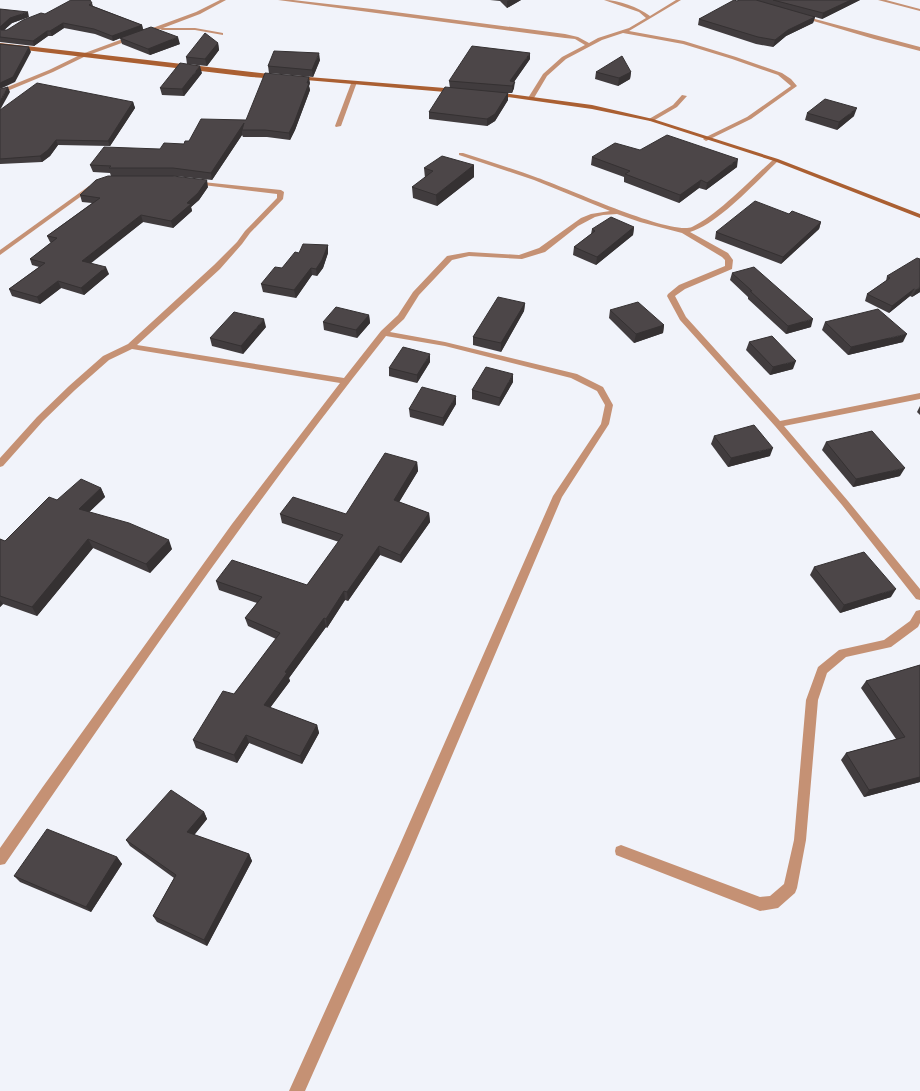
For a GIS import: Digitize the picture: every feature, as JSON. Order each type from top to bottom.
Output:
[{"type":"street","points":[[0,92],[51,71],[84,55],[198,13],[224,0]]},
{"type":"street","points":[[280,0],[372,10],[471,25],[557,35],[576,38],[590,45]]},
{"type":"street","points":[[606,0],[641,11],[650,18]]},
{"type":"street","points":[[625,32],[679,0]]},
{"type":"street","points":[[880,0],[920,10]]},
{"type":"street","points":[[799,15],[876,38],[920,49]]},
{"type":"street","points":[[156,29],[195,29],[221,34]]},
{"type":"street","points":[[531,98],[545,75],[552,67],[564,58],[612,34],[625,32],[684,43],[734,58],[780,74],[789,80],[794,86],[790,91],[749,118],[706,139]]},
{"type":"street","points":[[0,45],[251,75],[283,77]]},
{"type":"street","points":[[291,78],[466,92]]},
{"type":"street","points":[[338,126],[354,82]]},
{"type":"street","points":[[488,94],[531,98],[592,107],[651,120],[706,139],[776,160],[920,216]]},
{"type":"street","points":[[651,120],[675,106],[684,96]]},
{"type":"street","points":[[461,154],[536,179],[642,221],[684,231],[725,255],[729,260],[729,267],[721,272],[682,287],[672,296],[674,303],[683,318],[778,424],[845,503],[920,596]]},
{"type":"street","points":[[684,231],[695,228],[718,212],[776,160]]},
{"type":"street","points":[[0,464],[40,419],[72,388],[106,358],[131,346],[217,267],[280,199],[281,192],[189,181]]},
{"type":"street","points":[[0,253],[94,185]]},
{"type":"street","points":[[0,859],[206,565],[344,381],[384,333],[401,317],[416,294],[450,258],[470,254],[526,256],[542,250],[590,216],[599,213],[617,212]]},
{"type":"street","points":[[297,1091],[409,840],[558,496],[605,424],[609,405],[600,389],[574,376],[445,344],[384,333]]},
{"type":"street","points":[[131,346],[344,381]]},
{"type":"street","points":[[778,424],[920,396]]},
{"type":"street","points":[[621,852],[760,904],[772,903],[790,888],[800,840],[812,700],[822,670],[843,653],[887,644],[914,624],[920,614]]},
{"type":"building","points":[[71,0],[90,0],[92,3],[89,5],[142,25],[112,36],[94,29],[63,23],[50,31],[47,31],[33,41],[0,37],[0,27],[1,30],[7,30],[23,20],[41,13],[45,14]]},
{"type":"building","points":[[734,0],[756,0],[815,17],[788,30],[775,40],[758,37],[699,19]]},
{"type":"building","points":[[773,0],[851,0],[823,13]]},
{"type":"building","points":[[0,9],[28,12],[10,18],[0,27]]},
{"type":"building","points":[[151,27],[178,37],[148,49],[120,38]]},
{"type":"building","points":[[205,33],[218,43],[205,59],[186,57]]},
{"type":"building","points":[[0,44],[29,47],[13,77],[0,83]]},
{"type":"building","points":[[472,46],[530,53],[510,81],[515,82],[512,86],[449,81]]},
{"type":"building","points":[[274,51],[319,53],[312,70],[268,66]]},
{"type":"building","points":[[622,56],[631,72],[619,78],[596,72]]},
{"type":"building","points":[[180,63],[200,66],[182,89],[160,88]]},
{"type":"building","points":[[265,73],[309,77],[307,83],[309,83],[289,133],[265,130],[242,130],[244,123],[211,173],[173,168],[109,168],[111,166],[90,165],[104,147],[160,149],[164,143],[184,144],[185,141],[189,141],[201,119],[246,120]]},
{"type":"building","points":[[37,83],[133,102],[108,141],[56,140],[48,150],[40,156],[0,159],[0,110]]},
{"type":"building","points":[[8,87],[0,101],[0,89]]},
{"type":"building","points":[[445,87],[508,93],[495,114],[487,119],[429,112]]},
{"type":"building","points":[[825,99],[857,108],[839,122],[807,113]]},
{"type":"building","points":[[667,135],[738,159],[707,183],[701,180],[680,195],[625,174],[630,171],[592,157],[615,143],[640,150]]},
{"type":"building","points":[[442,156],[474,165],[436,195],[412,187],[433,171],[424,168]]},
{"type":"building","points":[[108,176],[173,176],[207,180],[198,193],[187,203],[191,204],[171,221],[141,215],[82,261],[106,267],[81,288],[58,281],[37,297],[9,289],[45,263],[30,259],[57,238],[47,236],[100,198],[80,195],[96,180]]},
{"type":"building","points":[[755,201],[789,214],[792,211],[821,222],[783,257],[716,232]]},
{"type":"building","points":[[611,217],[634,227],[597,257],[574,247],[595,231],[592,229]]},
{"type":"building","points":[[303,244],[328,245],[322,260],[316,269],[311,268],[294,290],[261,284],[275,267],[282,268],[295,252],[299,253]]},
{"type":"building","points":[[917,258],[920,259],[920,287],[916,290],[914,289],[892,306],[867,294],[890,278],[887,276]]},
{"type":"building","points":[[754,267],[813,319],[788,326],[732,273]]},
{"type":"building","points":[[498,297],[525,303],[501,343],[473,337]]},
{"type":"building","points":[[638,302],[664,325],[636,334],[610,310]]},
{"type":"building","points":[[336,307],[369,315],[356,330],[323,322]]},
{"type":"building","points":[[878,309],[907,334],[851,347],[825,322]]},
{"type":"building","points":[[234,312],[264,319],[241,346],[210,338]]},
{"type":"building","points":[[772,336],[796,361],[773,367],[749,342]]},
{"type":"building","points":[[403,347],[430,354],[417,375],[389,368]]},
{"type":"building","points":[[486,367],[513,374],[500,398],[472,390]]},
{"type":"building","points":[[422,387],[456,396],[443,418],[409,409]]},
{"type":"building","points":[[754,425],[773,448],[731,458],[714,436]]},
{"type":"building","points":[[872,431],[905,468],[856,479],[826,442]]},
{"type":"building","points":[[385,453],[417,462],[394,500],[429,513],[400,555],[379,546],[347,592],[344,591],[326,619],[324,618],[285,672],[287,673],[264,705],[317,725],[300,756],[246,735],[234,755],[193,740],[223,691],[234,694],[280,633],[245,618],[262,597],[216,581],[232,560],[307,585],[343,535],[280,514],[293,497],[346,514]]},
{"type":"building","points":[[81,479],[101,488],[79,509],[129,523],[169,540],[146,564],[88,539],[32,607],[0,596],[0,539],[5,541],[49,497],[57,500]]},
{"type":"building","points":[[864,552],[896,589],[844,605],[814,567]]},
{"type":"building","points":[[920,665],[920,777],[869,790],[846,753],[905,737],[866,681]]},
{"type":"building","points":[[171,790],[204,812],[187,832],[249,854],[204,940],[153,916],[176,875],[126,840]]},
{"type":"building","points":[[47,829],[117,857],[86,907],[14,876]]}]
